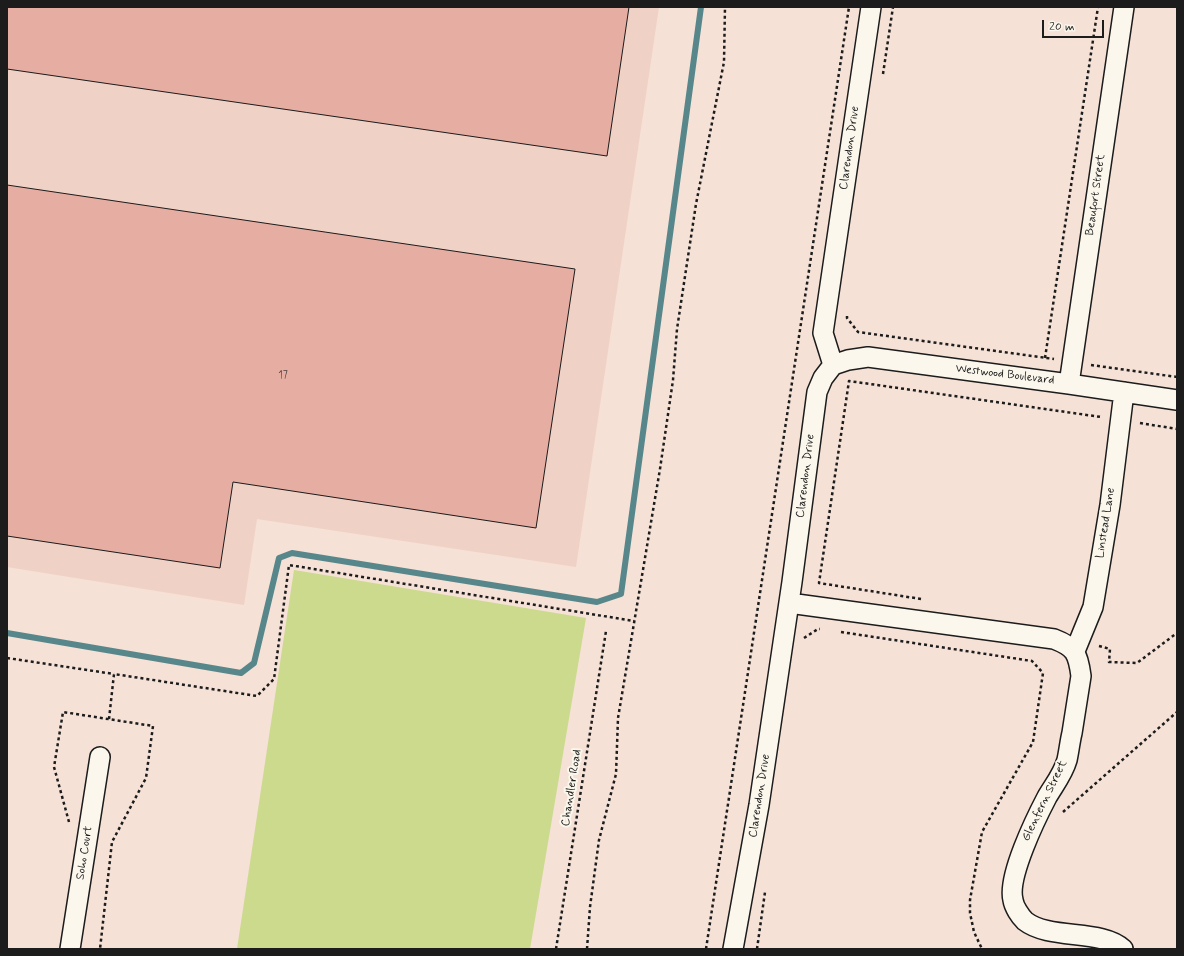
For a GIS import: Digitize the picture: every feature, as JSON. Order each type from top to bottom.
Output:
[{"type":"street","name":"Clarendon Drive","points":[[733,949],[759,805],[789,603],[817,392],[823,378],[833,365],[823,333],[871,7]]},
{"type":"street","name":"Beaufort Street","points":[[1069,384],[1124,7]]},
{"type":"street","name":"Westwood Boulevard","points":[[833,365],[848,360],[868,357],[1177,400]]},
{"type":"street","name":"Linstead Lane","points":[[1075,651],[1093,607],[1110,505],[1124,392]]},
{"type":"street","points":[[789,603],[1054,639],[1066,644],[1075,651]]},
{"type":"street","name":"Glenfern Street","points":[[1075,651],[1080,663],[1081,676],[1067,760],[1057,783],[1048,796],[1023,848],[1012,887],[1012,900],[1018,912],[1025,921],[1039,929],[1106,940],[1118,944],[1123,949]]},
{"type":"street","name":"Soho Court","points":[[70,949],[100,757]]},
{"type":"path","points":[[586,949],[599,840],[616,774],[618,718],[660,469],[677,329],[696,204],[724,62],[725,7]]},
{"type":"path","points":[[706,949],[849,7]]},
{"type":"path","points":[[1045,358],[1098,7]]},
{"type":"path","points":[[847,318],[858,332],[1177,377]]},
{"type":"path","points":[[929,600],[819,583],[849,381],[1177,429]]},
{"type":"path","points":[[7,658],[257,696],[274,679],[289,565],[634,621]]},
{"type":"path","points":[[804,639],[818,629],[826,630]]},
{"type":"path","name":"Chandler Road","points":[[556,949],[606,631]]},
{"type":"path","points":[[833,631],[1032,661],[1044,674],[1033,742],[982,832],[970,900],[970,913],[974,932],[982,949]]},
{"type":"path","points":[[1075,651],[1096,646],[1110,649],[1109,662],[1137,664],[1177,633]]},
{"type":"path","points":[[109,719],[114,674]]},
{"type":"path","points":[[1058,816],[1177,712]]},
{"type":"path","points":[[757,949],[766,887]]},
{"type":"shaded area","points":[[7,7],[659,7],[576,567],[257,519],[244,605],[7,567]]},
{"type":"green space","points":[[294,570],[586,618],[530,949],[237,949]]},
{"type":"building","points":[[7,7],[629,7],[607,156],[7,69]]},
{"type":"building","points":[[7,185],[575,269],[536,528],[233,482],[220,568],[7,536]]},
{"type":"waterway","points":[[7,633],[241,673],[254,663],[279,558],[292,553],[597,602],[621,594],[701,7]]}]
